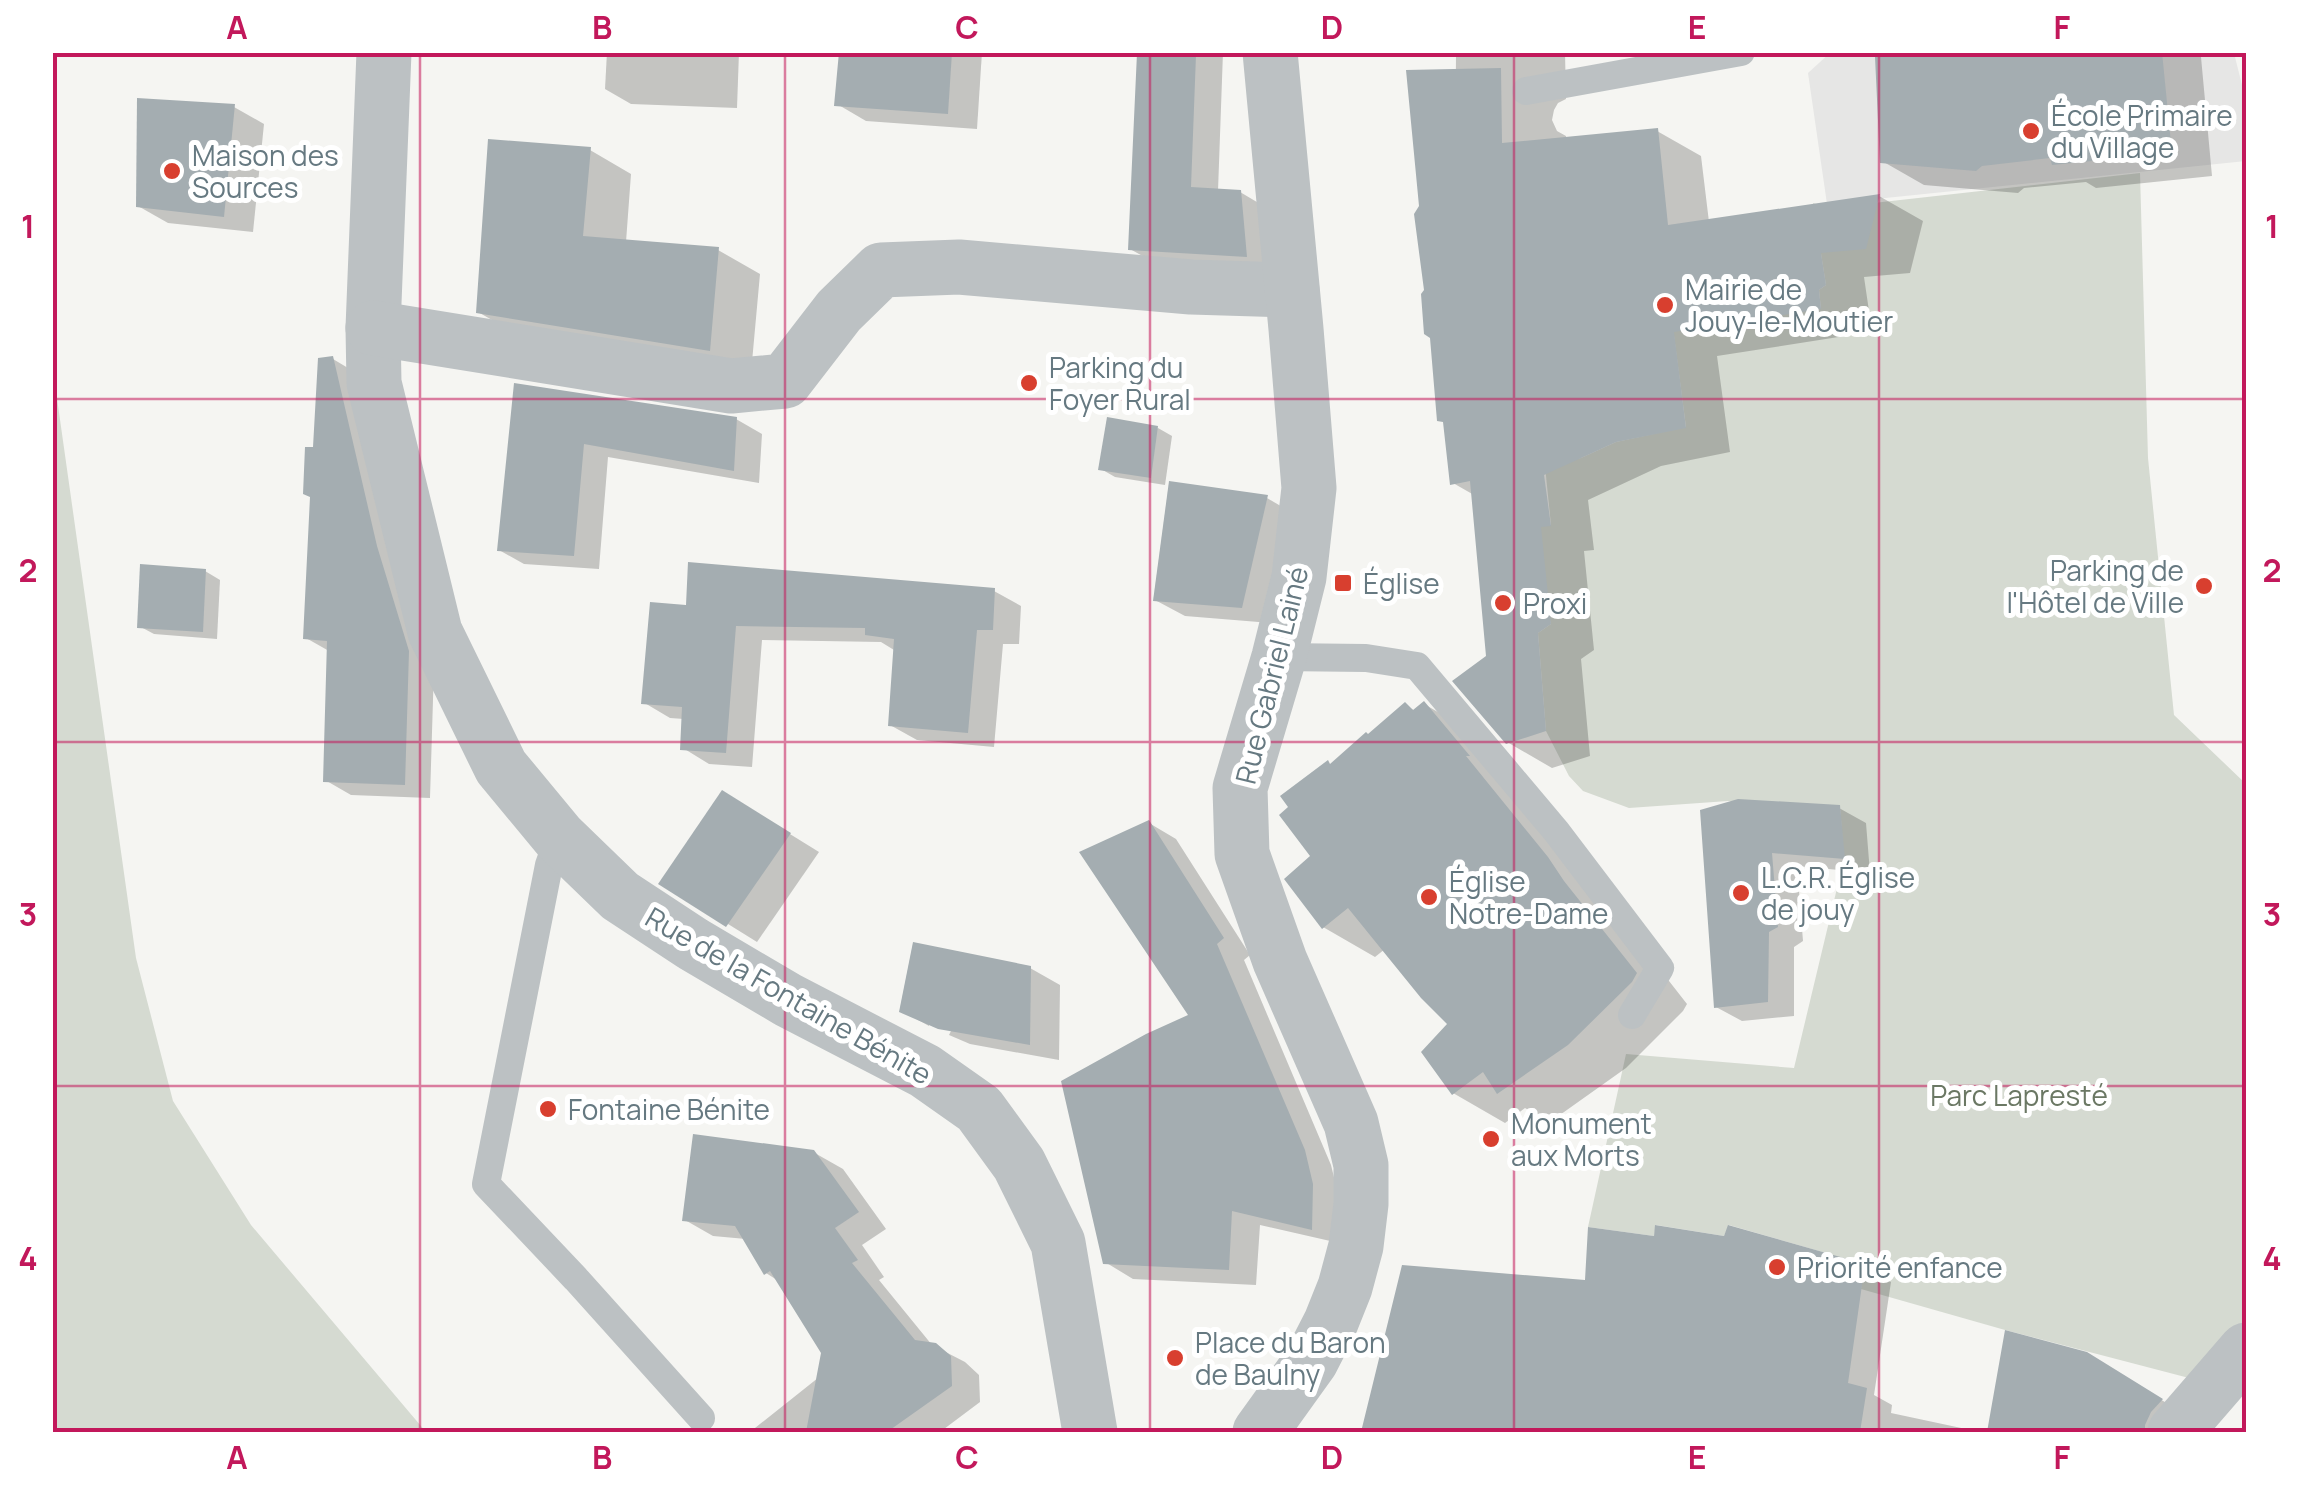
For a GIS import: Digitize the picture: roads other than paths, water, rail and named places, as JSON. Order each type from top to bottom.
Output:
[{"type":"street","name":"Rue de la Fontaine Bénite","points":[[384,52],[374,383],[435,632],[501,768],[559,836],[620,896],[788,1000],[925,1071],[979,1109],[1019,1164],[1058,1243],[1090,1432]]},
{"type":"street","name":"Rue Gabriel Lainé","points":[[1260,1432],[1303,1373],[1331,1322],[1356,1246],[1361,1204],[1360,1164],[1351,1124],[1280,961],[1242,854],[1240,788],[1299,577],[1308,488],[1270,52]]},
{"type":"street","points":[[373,328],[731,386],[785,381],[839,311],[880,270],[959,267],[1191,287],[1292,290]]},
{"type":"street","points":[[2175,1432],[2246,1350]]},
{"type":"lane","points":[[1526,91],[1741,52]]},
{"type":"lane","points":[[1279,657],[1366,658],[1417,666],[1556,831],[1660,968],[1632,1016]]},
{"type":"lane","points":[[559,836],[549,865],[486,1184],[701,1418]]},
{"type":"place","name":"École Primaire du Village","points":[[2031,131]]},
{"type":"place","name":"Maison des Sources","points":[[172,171]]},
{"type":"place","name":"Mairie de Jouy-le-Moutier","points":[[1665,305]]},
{"type":"place","name":"Parking du Foyer Rural","points":[[1029,383]]},
{"type":"place","name":"Église","points":[[1343,583]]},
{"type":"place","name":"Parking de l'Hôtel de Ville","points":[[2204,586]]},
{"type":"place","name":"Proxi","points":[[1503,603]]},
{"type":"place","name":"L.C.R. Église de jouy","points":[[1741,893]]},
{"type":"place","name":"Église Notre-Dame","points":[[1429,897]]},
{"type":"place","name":"Fontaine Bénite","points":[[548,1109]]},
{"type":"place","name":"Monument aux Morts","points":[[1491,1139]]},
{"type":"place","name":"Priorité enfance","points":[[1777,1267]]},
{"type":"place","name":"Place du Baron de Baulny","points":[[1175,1358]]},
{"type":"park label","name":"Parc Lapresté","points":[[2019,1095]]}]
